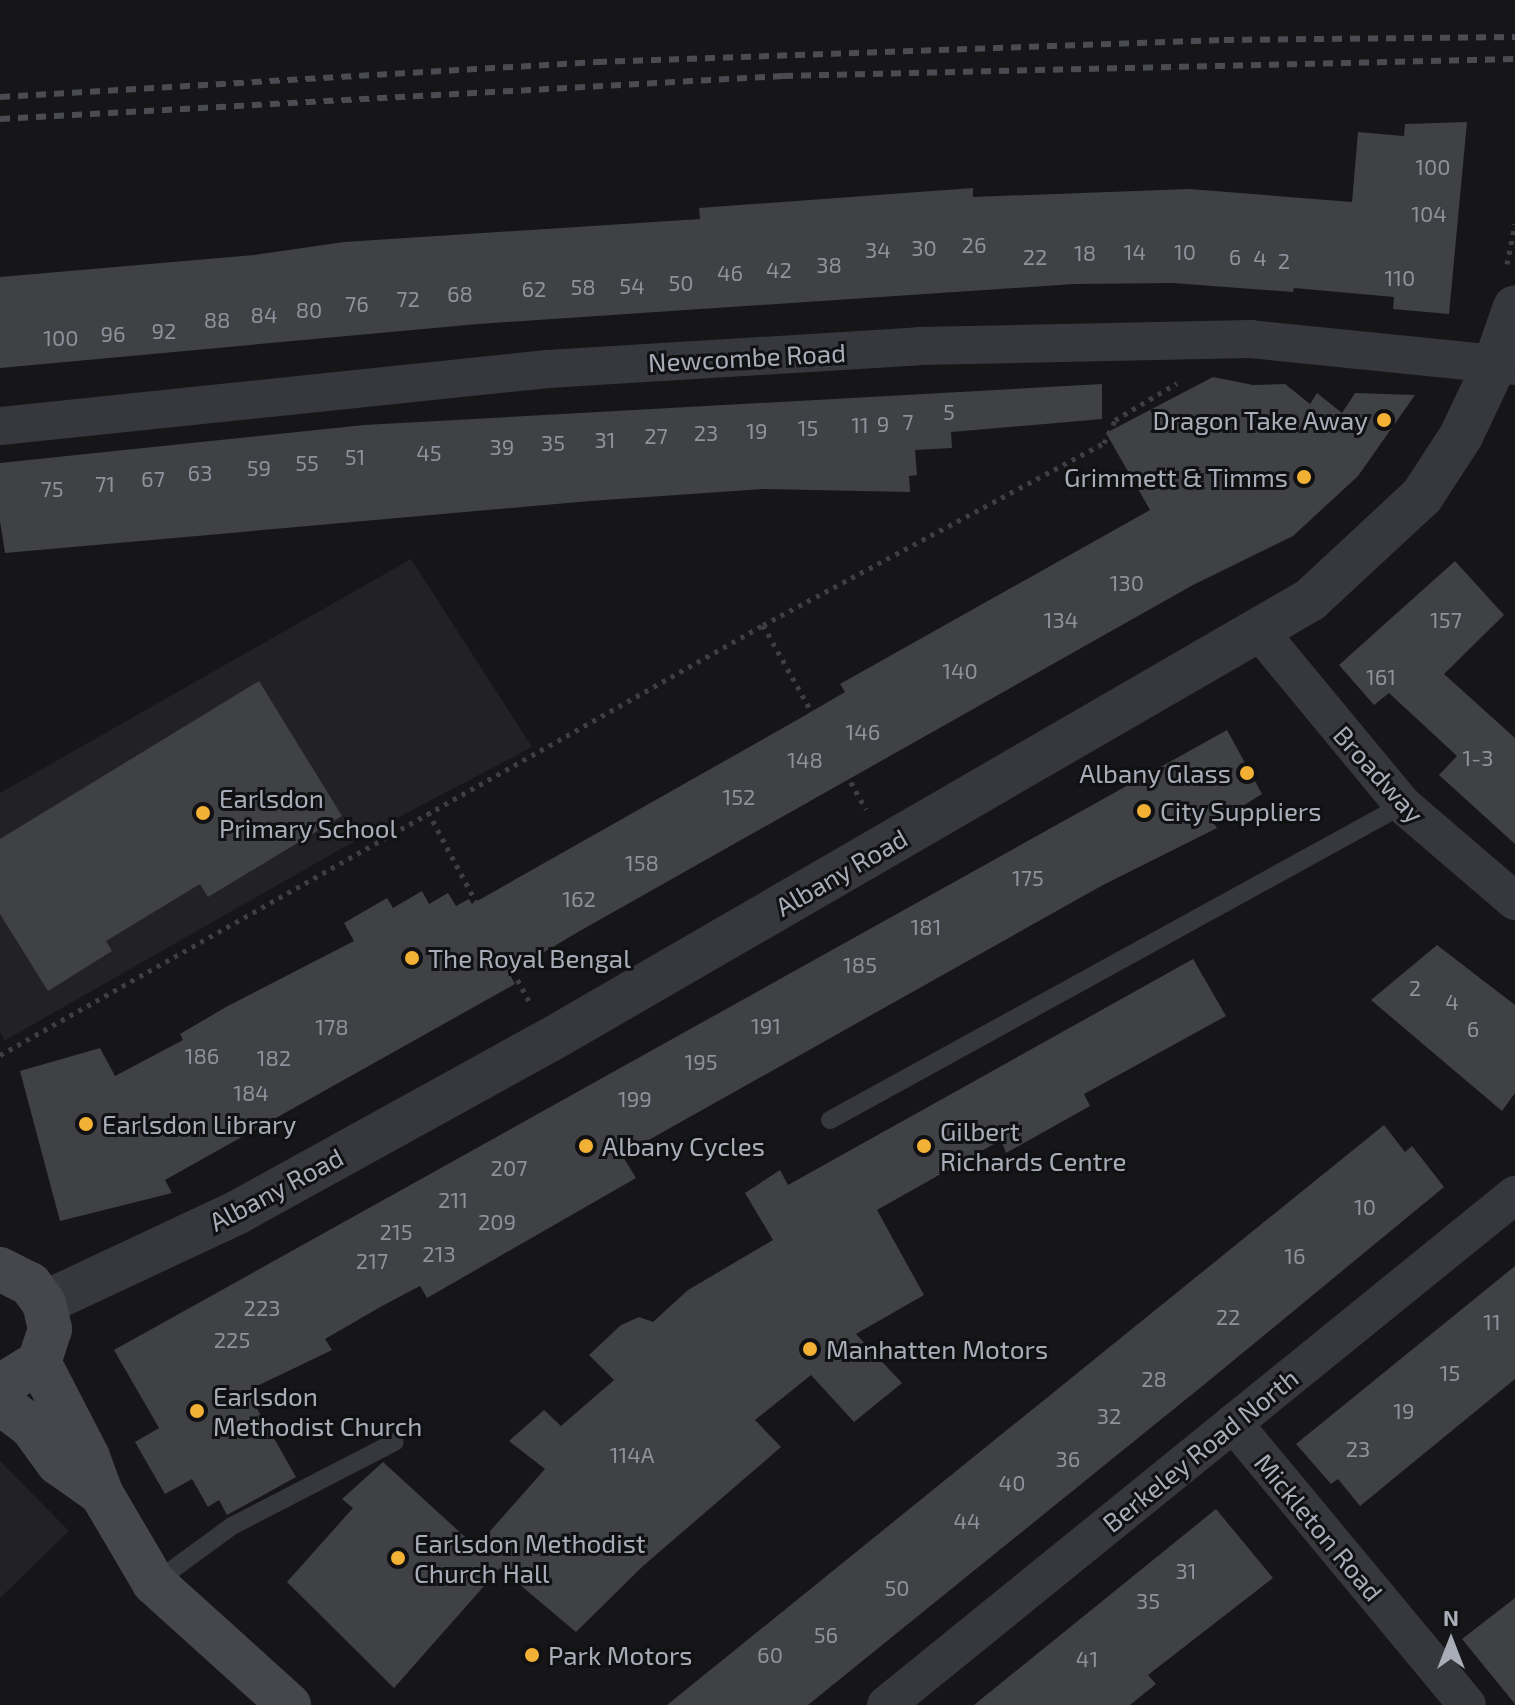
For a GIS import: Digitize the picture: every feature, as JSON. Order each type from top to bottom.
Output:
[{"type":"main road","points":[[0,1269],[30,1284],[44,1303],[50,1329],[39,1362],[0,1386]]},
{"type":"main road","points":[[39,1362],[88,1457],[101,1493],[154,1583],[289,1705]]},
{"type":"main road","points":[[0,1403],[31,1426],[58,1463],[101,1493]]},
{"type":"street","name":"Albany Road","points":[[44,1303],[238,1212],[550,1040],[1310,600],[1422,496],[1505,365],[1515,307]]},
{"type":"street","name":"Newcombe Road","points":[[0,426],[548,369],[919,346],[1250,339],[1505,365]]},
{"type":"street","name":"Broadway","points":[[1259,631],[1403,805],[1515,901]]},
{"type":"street","name":"Berkeley Road North","points":[[886,1705],[1515,1195]]},
{"type":"street","name":"Mickleton Road","points":[[1233,1423],[1467,1705]]},
{"type":"lane","points":[[830,1120],[1403,805]]},
{"type":"lane","points":[[154,1583],[232,1526],[395,1442]]},
{"type":"path","points":[[0,1055],[763,625],[1104,443],[1115,420],[1183,380]]},
{"type":"path","points":[[763,625],[887,846]]},
{"type":"path","points":[[428,812],[550,1040]]},
{"type":"shaded area","name":"Earlsdon Primary School","points":[[411,559],[532,747],[367,834],[4,1041],[0,1032],[0,793]]},
{"type":"shaded area","points":[[0,1461],[69,1531],[0,1598]]},
{"type":"building","points":[[1467,122],[1449,314],[1393,309],[1394,297],[1294,288],[1293,292],[1173,283],[1074,284],[478,324],[0,368],[0,277],[254,255],[344,242],[700,219],[699,208],[973,188],[973,197],[1189,189],[1352,202],[1358,132],[1404,136],[1405,124]]},
{"type":"building","points":[[1213,377],[1253,385],[1285,384],[1310,404],[1317,393],[1342,413],[1355,393],[1415,395],[1358,476],[1293,536],[1193,585],[578,932],[509,973],[515,984],[165,1180],[172,1193],[60,1221],[20,1071],[100,1048],[115,1076],[183,1040],[180,1034],[226,1007],[354,941],[344,923],[387,898],[393,908],[422,891],[429,904],[448,893],[456,906],[469,899],[472,904],[797,720],[845,692],[840,684],[1150,510],[1106,433]]},
{"type":"building","points":[[1102,384],[1102,419],[951,432],[952,448],[915,450],[917,475],[909,476],[910,492],[763,489],[590,501],[5,553],[0,521],[0,463],[364,425]]},
{"type":"building","points":[[1455,561],[1504,615],[1444,674],[1515,738],[1515,844],[1439,775],[1457,756],[1389,693],[1374,705],[1339,665]]},
{"type":"building","points":[[259,681],[342,816],[208,897],[200,884],[106,941],[112,951],[48,991],[0,914],[0,839]]},
{"type":"building","points":[[1227,730],[1262,794],[1214,824],[1217,828],[1103,885],[622,1155],[636,1178],[427,1298],[420,1286],[382,1306],[325,1339],[332,1350],[247,1391],[296,1477],[227,1515],[219,1500],[208,1507],[192,1479],[165,1494],[135,1442],[159,1428],[114,1350]]},
{"type":"building","points":[[1437,945],[1515,1005],[1515,1093],[1502,1111],[1371,1000]]},
{"type":"building","points":[[1193,959],[1226,1016],[1084,1094],[1090,1106],[1006,1153],[1001,1140],[877,1210],[924,1295],[856,1334],[902,1383],[854,1422],[811,1375],[755,1420],[781,1447],[643,1566],[576,1632],[500,1568],[394,1688],[287,1582],[353,1508],[342,1499],[383,1462],[476,1547],[545,1469],[509,1441],[544,1410],[561,1426],[614,1380],[589,1355],[621,1325],[639,1317],[653,1322],[688,1290],[773,1240],[745,1193],[780,1170],[788,1185]]},
{"type":"building","points":[[1384,1125],[1405,1152],[1412,1146],[1444,1187],[808,1705],[667,1705]]},
{"type":"building","points":[[1515,1266],[1515,1379],[1360,1506],[1338,1479],[1331,1484],[1296,1444]]},
{"type":"building","points":[[1216,1509],[1273,1578],[1148,1675],[1156,1684],[1130,1705],[974,1705]]},
{"type":"building","points":[[1515,1598],[1515,1704],[1462,1639]]},
{"type":"railway","points":[[0,97],[597,62],[1224,40],[1515,37]]},
{"type":"railway","points":[[0,119],[783,76],[1515,59]]},
{"type":"place","name":"Dragon Take Away","points":[[1384,420]]},
{"type":"place","name":"Grimmett & Timms","points":[[1304,477]]},
{"type":"place","name":"Albany Glass","points":[[1247,773]]},
{"type":"place","name":"City Suppliers","points":[[1144,811]]},
{"type":"place","name":"Earlsdon Primary School","points":[[203,813]]},
{"type":"place","name":"The Royal Bengal","points":[[412,958]]},
{"type":"place","name":"Earlsdon Library","points":[[86,1124]]},
{"type":"place","name":"Albany Cycles","points":[[586,1146]]},
{"type":"place","name":"Gilbert Richards Centre","points":[[924,1146]]},
{"type":"place","name":"Manhatten Motors","points":[[810,1349]]},
{"type":"place","name":"Earlsdon Methodist Church","points":[[197,1411]]},
{"type":"place","name":"Earlsdon Methodist Church Hall","points":[[398,1558]]},
{"type":"place","name":"Park Motors","points":[[532,1655]]}]
